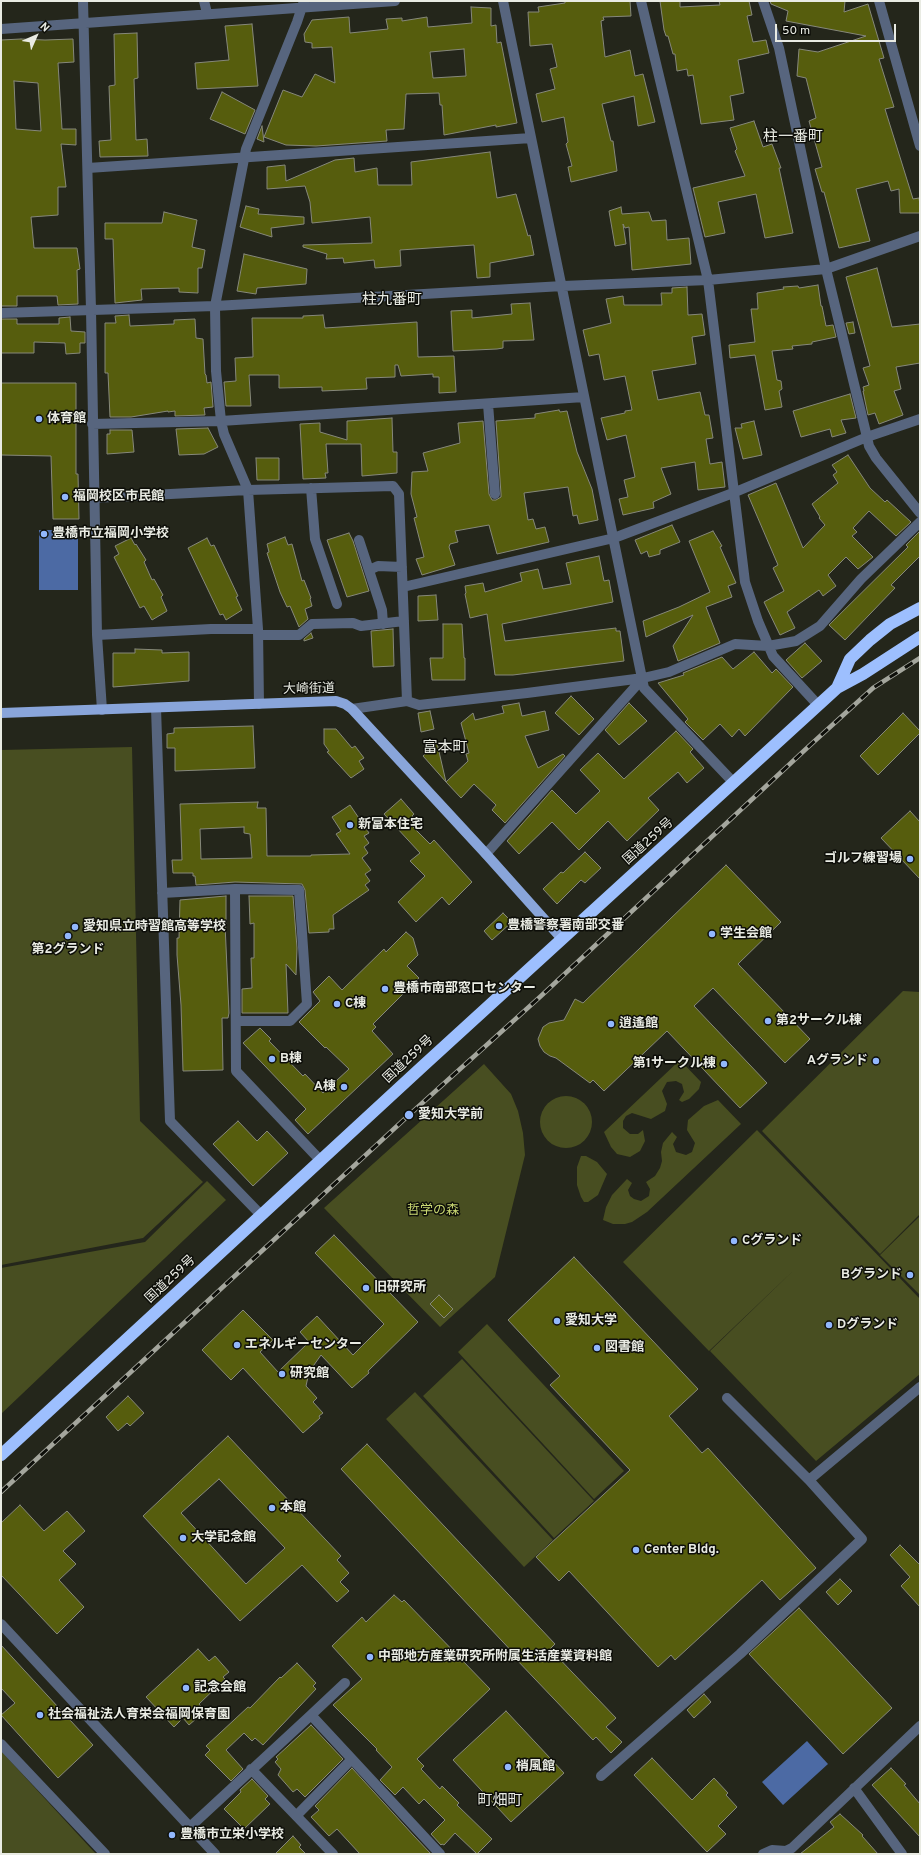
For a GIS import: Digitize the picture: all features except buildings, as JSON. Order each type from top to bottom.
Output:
[{"type":"highway","name":"国道259号","points":[[837,688],[850,658],[890,624],[920,608]]},
{"type":"highway","name":"国道259号","points":[[1,1455],[320,1160],[837,688],[863,674],[920,637]]},
{"type":"main road","name":"大崎街道","points":[[1,713],[336,701],[345,704],[352,709],[486,854],[562,939]]},
{"type":"street","points":[[83,1],[91,310],[93,498],[97,635],[102,710]]},
{"type":"street","points":[[204,1],[207,13]]},
{"type":"street","points":[[1,29],[83,24],[303,5],[395,1]]},
{"type":"street","points":[[503,1],[563,286],[584,397],[644,688],[734,783]]},
{"type":"street","points":[[641,1],[708,280],[733,493],[746,582],[768,646],[773,656],[818,705]]},
{"type":"street","points":[[763,1],[779,48],[826,269],[867,437],[876,458],[902,488],[920,513]]},
{"type":"street","points":[[879,1],[920,146]]},
{"type":"street","points":[[259,704],[258,632],[248,490],[224,434],[221,421],[216,371],[214,306],[243,158],[303,5]]},
{"type":"street","points":[[88,168],[531,138]]},
{"type":"street","points":[[1,313],[214,306],[563,286],[708,280],[826,269],[920,236]]},
{"type":"street","points":[[92,424],[221,421],[584,397]]},
{"type":"street","points":[[488,404],[495,494]]},
{"type":"street","points":[[403,587],[614,538],[733,493],[867,437],[920,419]]},
{"type":"street","points":[[93,498],[248,490],[393,486],[399,494],[407,701]]},
{"type":"street","points":[[312,488],[315,539],[337,604]]},
{"type":"street","points":[[352,709],[407,701],[420,705],[527,694],[643,678],[681,668],[734,644],[768,646],[796,641],[820,626],[861,579],[920,522]]},
{"type":"street","points":[[359,540],[382,610],[383,624]]},
{"type":"street","points":[[369,570],[378,566],[402,566]]},
{"type":"street","points":[[97,635],[211,629],[299,635],[312,624],[353,623],[361,626],[404,621]]},
{"type":"street","points":[[486,854],[643,678]]},
{"type":"street","points":[[156,708],[170,1121],[261,1215]]},
{"type":"street","points":[[162,893],[236,889],[299,890],[307,1004],[290,1021],[237,1021]]},
{"type":"street","points":[[236,889],[236,1071],[320,1160]]},
{"type":"street","points":[[809,1480],[920,1387]]},
{"type":"street","points":[[601,1776],[740,1654],[862,1539],[809,1480],[727,1398]]},
{"type":"street","points":[[1,1624],[216,1854]]},
{"type":"street","points":[[191,1826],[345,1682]]},
{"type":"street","points":[[311,1715],[440,1854]]},
{"type":"street","points":[[763,1854],[772,1850],[786,1851],[792,1848],[920,1726]]},
{"type":"street","points":[[1,1744],[106,1854]]},
{"type":"street","points":[[297,1815],[352,1759]]},
{"type":"street","points":[[251,1769],[333,1854]]},
{"type":"street","points":[[854,1788],[902,1854]]},
{"type":"green space","name":"第2グランド","points":[[132,747],[140,1121],[203,1182],[143,1238],[1,1265],[1,750]]},
{"type":"green space","name":"Aグランド","points":[[903,991],[920,992],[920,1214],[880,1254],[762,1131]]},
{"type":"green space","points":[[680,1060],[701,1082],[699,1089],[689,1099],[682,1102],[679,1100],[684,1092],[682,1084],[676,1081],[667,1082],[662,1091],[667,1104],[665,1111],[651,1119],[632,1113],[626,1116],[623,1121],[623,1128],[630,1134],[638,1134],[643,1130],[645,1141],[640,1151],[630,1157],[617,1154],[611,1147],[604,1132]]},
{"type":"green space","name":"哲学の森","points":[[484,1064],[511,1094],[518,1111],[523,1133],[525,1155],[495,1277],[440,1327],[324,1208]]},
{"type":"green space","points":[[561,1096],[571,1096],[581,1100],[588,1107],[592,1117],[592,1127],[588,1137],[581,1144],[571,1148],[561,1148],[551,1144],[544,1137],[540,1127],[540,1117],[544,1107],[551,1100]]},
{"type":"green space","points":[[718,1100],[741,1124],[647,1212],[632,1222],[625,1224],[613,1224],[603,1220],[606,1207],[612,1195],[627,1179],[632,1183],[628,1190],[630,1196],[641,1201],[649,1196],[650,1189],[646,1182],[655,1176],[660,1168],[663,1143],[672,1132],[677,1137],[673,1144],[676,1152],[686,1155],[692,1152],[695,1143],[687,1130],[688,1120],[704,1106]]},
{"type":"green space","points":[[757,1130],[920,1299],[920,1374],[816,1461],[710,1351],[796,1268],[709,1351],[623,1262]]},
{"type":"green space","points":[[581,1156],[586,1156],[597,1162],[607,1174],[598,1195],[588,1202],[584,1202],[577,1185],[577,1167]]},
{"type":"green space","points":[[207,1181],[226,1200],[1,1414],[1,1268],[145,1242]]},
{"type":"green space","name":"Bグランド","points":[[920,1216],[920,1295],[880,1255]]},
{"type":"green space","points":[[487,1324],[624,1471],[594,1499],[458,1352]]},
{"type":"green space","points":[[462,1359],[594,1501],[554,1538],[423,1396]]},
{"type":"green space","points":[[415,1392],[553,1540],[524,1567],[386,1419]]},
{"type":"green space","points":[[1,1751],[96,1854],[1,1854]]},
{"type":"water","points":[[39,530],[78,530],[78,590],[39,590]]},
{"type":"water","points":[[807,1741],[828,1764],[783,1805],[762,1782]]},
{"type":"railway","points":[[1,1492],[409,1115],[541,996],[873,688],[920,658]]},
{"type":"place","name":"体育館","points":[[39,419]]},
{"type":"place","name":"福岡校区市民館","points":[[65,497]]},
{"type":"place","name":"豊橋市立福岡小学校","points":[[44,534]]},
{"type":"place","name":"新富本住宅","points":[[350,825]]},
{"type":"place","name":"ゴルフ練習場","points":[[910,859]]},
{"type":"place","name":"豊橋警察署南部交番","points":[[499,926]]},
{"type":"place","name":"愛知県立時習館高等学校","points":[[75,927]]},
{"type":"place","name":"学生会館","points":[[712,934]]},
{"type":"place","name":"第2グランド","points":[[68,936]]},
{"type":"place","name":"豊橋市南部窓口センター","points":[[385,989]]},
{"type":"place","name":"C棟","points":[[337,1004]]},
{"type":"place","name":"第2サークル棟","points":[[768,1021]]},
{"type":"place","name":"逍遙館","points":[[611,1024]]},
{"type":"place","name":"B棟","points":[[272,1059]]},
{"type":"place","name":"Aグランド","points":[[876,1061]]},
{"type":"place","name":"第1サークル棟","points":[[724,1064]]},
{"type":"place","name":"A棟","points":[[344,1087]]},
{"type":"place","name":"愛知大学前","points":[[409,1115]]},
{"type":"place","name":"Cグランド","points":[[734,1241]]},
{"type":"place","name":"Bグランド","points":[[910,1275]]},
{"type":"place","name":"旧研究所","points":[[366,1288]]},
{"type":"place","name":"愛知大学","points":[[557,1321]]},
{"type":"place","name":"Dグランド","points":[[829,1325]]},
{"type":"place","name":"エネルギーセンター","points":[[237,1345]]},
{"type":"place","name":"図書館","points":[[597,1348]]},
{"type":"place","name":"研究館","points":[[282,1374]]},
{"type":"place","name":"本館","points":[[272,1508]]},
{"type":"place","name":"大学記念館","points":[[183,1538]]},
{"type":"place","name":"Center Bldg.","points":[[636,1550]]},
{"type":"place","name":"中部地方産業研究所附属生活産業資料館","points":[[370,1657]]},
{"type":"place","name":"記念会館","points":[[186,1688]]},
{"type":"place","name":"社会福祉法人育栄会福岡保育園","points":[[40,1715]]},
{"type":"place","name":"梢風館","points":[[508,1767]]},
{"type":"place","name":"豊橋市立栄小学校","points":[[172,1835]]},
{"type":"district","name":"柱一番町","points":[[793,138]]},
{"type":"district","name":"柱九番町","points":[[392,301]]},
{"type":"district","name":"富本町","points":[[445,749]]},
{"type":"district","name":"町畑町","points":[[500,1802]]}]
